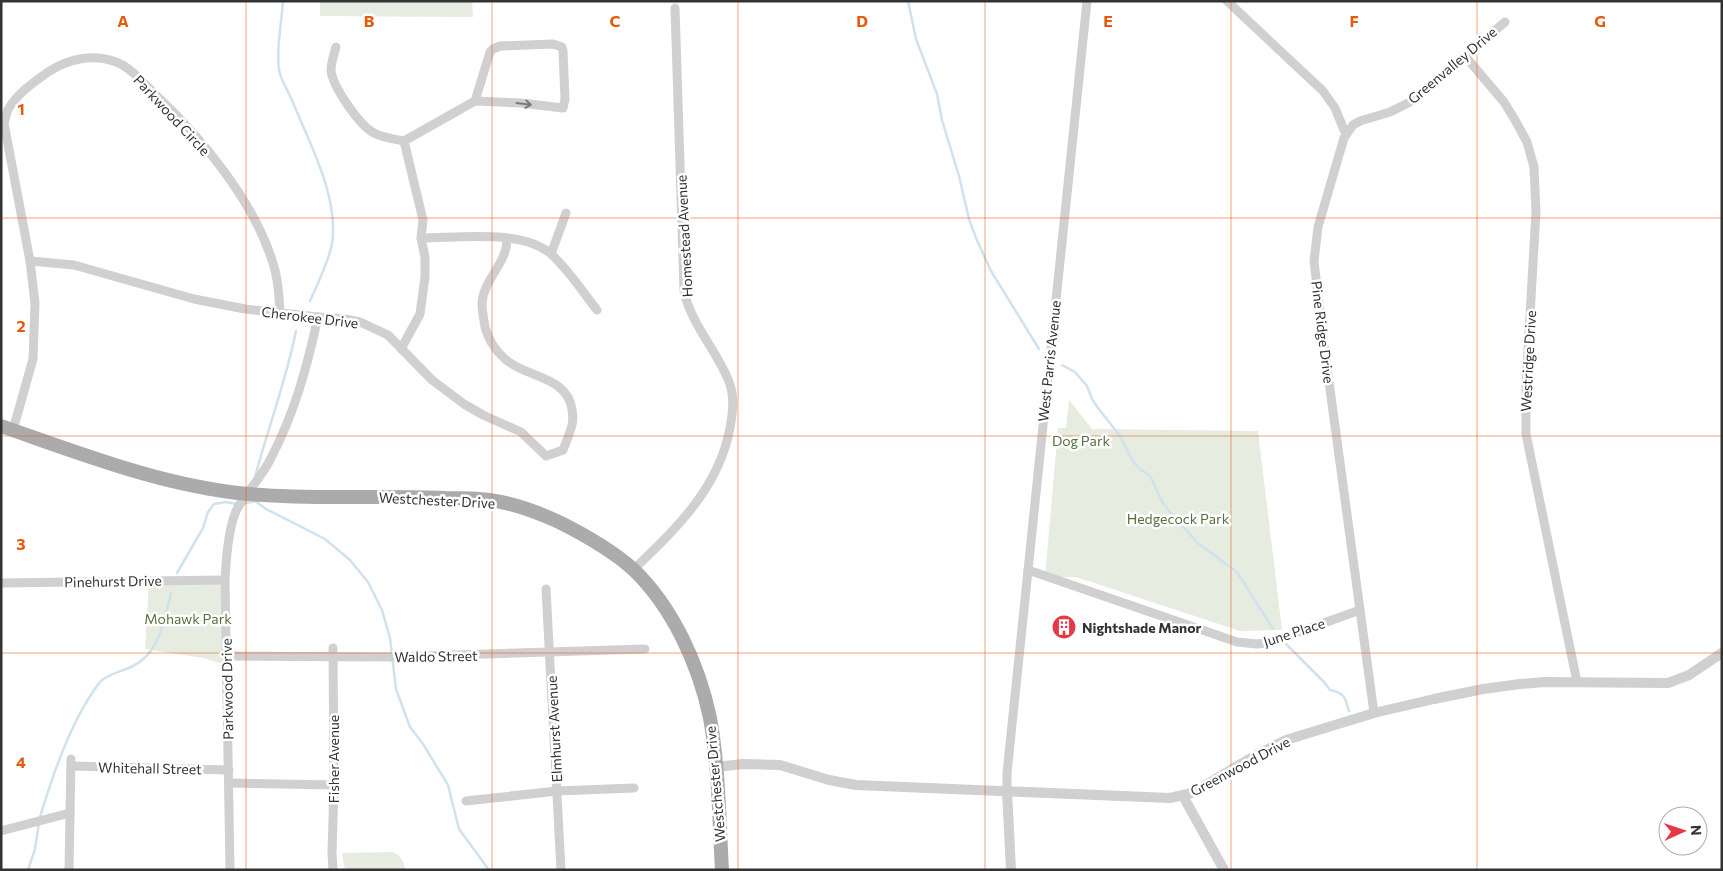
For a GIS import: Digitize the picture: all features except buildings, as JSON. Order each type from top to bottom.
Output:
[{"type":"main road","name":"Westchester Drive","points":[[7,428],[146,475],[192,486],[248,494],[284,496],[428,497],[490,500],[536,511],[587,536],[633,570],[666,611],[682,638],[692,662],[702,687],[709,717],[716,767],[722,870]]},
{"type":"street","name":"West Parris Avenue","points":[[1011,870],[1007,773],[1087,1]]},
{"type":"street","points":[[1227,1],[1323,91],[1335,108],[1346,133]]},
{"type":"street","name":"Homestead Avenue","points":[[633,570],[660,544],[703,495],[719,465],[731,425],[734,403],[728,378],[691,314],[684,291],[675,8]]},
{"type":"street","name":"Greenvalley Drive","points":[[1346,133],[1360,120],[1390,112],[1412,101],[1505,22]]},
{"type":"street","points":[[336,47],[331,70],[334,82],[342,97],[366,128],[376,135],[404,141],[475,101],[521,103],[563,108],[565,99],[562,47],[553,44],[500,46],[493,49],[490,52],[475,101]]},
{"type":"street","name":"Westridge Drive","points":[[1465,56],[1512,114],[1527,142],[1534,167],[1536,222],[1526,384],[1526,434],[1578,682]]},
{"type":"street","name":"Parkwood Circle","points":[[7,428],[33,359],[35,303],[30,261],[4,123],[8,108],[31,84],[56,67],[73,60],[87,58],[104,58],[118,63],[128,69],[168,107],[202,144],[252,215],[264,239],[276,274],[280,313]]},
{"type":"street","name":"Pine Ridge Drive","points":[[1346,133],[1318,227],[1314,261],[1374,713]]},
{"type":"street","points":[[401,349],[420,314],[425,277],[425,257],[421,238],[423,220],[404,141]]},
{"type":"street","points":[[551,254],[566,213]]},
{"type":"street","points":[[421,238],[507,238],[543,249],[551,254],[570,275],[597,310]]},
{"type":"street","name":"Cherokee Drive","points":[[30,261],[74,265],[194,299],[246,309],[345,319],[367,325],[388,335],[432,380],[464,404],[483,415],[522,432],[546,456],[562,450],[572,424],[572,405],[568,396],[556,384],[513,365],[504,359],[489,339],[485,326],[482,304],[485,291],[508,246],[507,238]]},
{"type":"street","name":"Parkwood Drive","points":[[230,870],[226,556],[236,511],[262,475],[290,418],[307,366],[318,317]]},
{"type":"street","name":"June Place","points":[[1028,570],[1246,644],[1271,642],[1360,610]]},
{"type":"street","name":"Pinehurst Drive","points":[[1,583],[225,580]]},
{"type":"street","name":"Elmhurst Avenue","points":[[546,589],[561,870]]},
{"type":"street","name":"Waldo Street","points":[[227,656],[332,653],[550,653],[646,649]]},
{"type":"street","name":"Fisher Avenue","points":[[332,653],[334,784],[332,853],[334,870]]},
{"type":"street","name":"Greenwood Drive","points":[[716,767],[742,764],[780,765],[829,780],[856,785],[1170,798],[1183,796],[1207,785],[1256,755],[1286,740],[1374,713],[1434,698],[1483,689],[1545,682],[1668,683],[1689,675],[1722,653]]},
{"type":"street","name":"Whitehall Street","points":[[70,813],[71,763],[228,770]]},
{"type":"street","points":[[228,783],[334,784]]},
{"type":"street","points":[[466,801],[557,792],[634,788]]},
{"type":"street","points":[[1183,796],[1224,870]]},
{"type":"street","points":[[1,831],[70,813],[69,870]]},
{"type":"green space","points":[[320,1],[472,1],[473,17],[320,16]]},
{"type":"green space","name":"Hedgecock Park","points":[[1069,400],[1092,429],[1258,431],[1282,630],[1240,631],[1076,577],[1045,578],[1058,428],[1066,428]]},
{"type":"green space","name":"Mohawk Park","points":[[225,580],[227,665],[203,658],[145,649],[149,581]]},
{"type":"green space","points":[[392,852],[398,855],[406,870],[345,870],[342,853]]},
{"type":"waterway","points":[[283,1],[278,48],[280,74],[322,173],[328,191],[333,227],[332,244],[328,258],[310,301]]},
{"type":"waterway","points":[[908,1],[916,39],[937,94],[942,120],[976,238],[991,271],[1039,349]]},
{"type":"waterway","points":[[255,477],[296,331]]},
{"type":"waterway","points":[[1062,365],[1075,372],[1087,386],[1092,399],[1120,436],[1132,460],[1150,476],[1164,505],[1199,544],[1237,572],[1273,629]]},
{"type":"waterway","points":[[255,501],[266,509],[325,539],[350,560],[368,582],[382,610],[390,638],[396,689],[410,727],[423,744],[448,785],[459,829],[489,870]]},
{"type":"waterway","points":[[242,504],[255,501]]},
{"type":"waterway","points":[[177,573],[203,528],[208,512],[214,504],[226,502],[236,504]]},
{"type":"waterway","points":[[40,817],[64,747],[90,696],[100,682],[110,675],[140,662],[148,654],[154,646],[163,626],[171,593]]},
{"type":"waterway","points":[[1286,644],[1330,690],[1338,692],[1343,696],[1349,711]]},
{"type":"waterway","points":[[28,870],[35,849],[39,823]]},
{"type":"place","name":"Nightshade Manor","points":[[1064,627]]},
{"type":"park label","name":"Dog Park","points":[[1081,440]]}]
